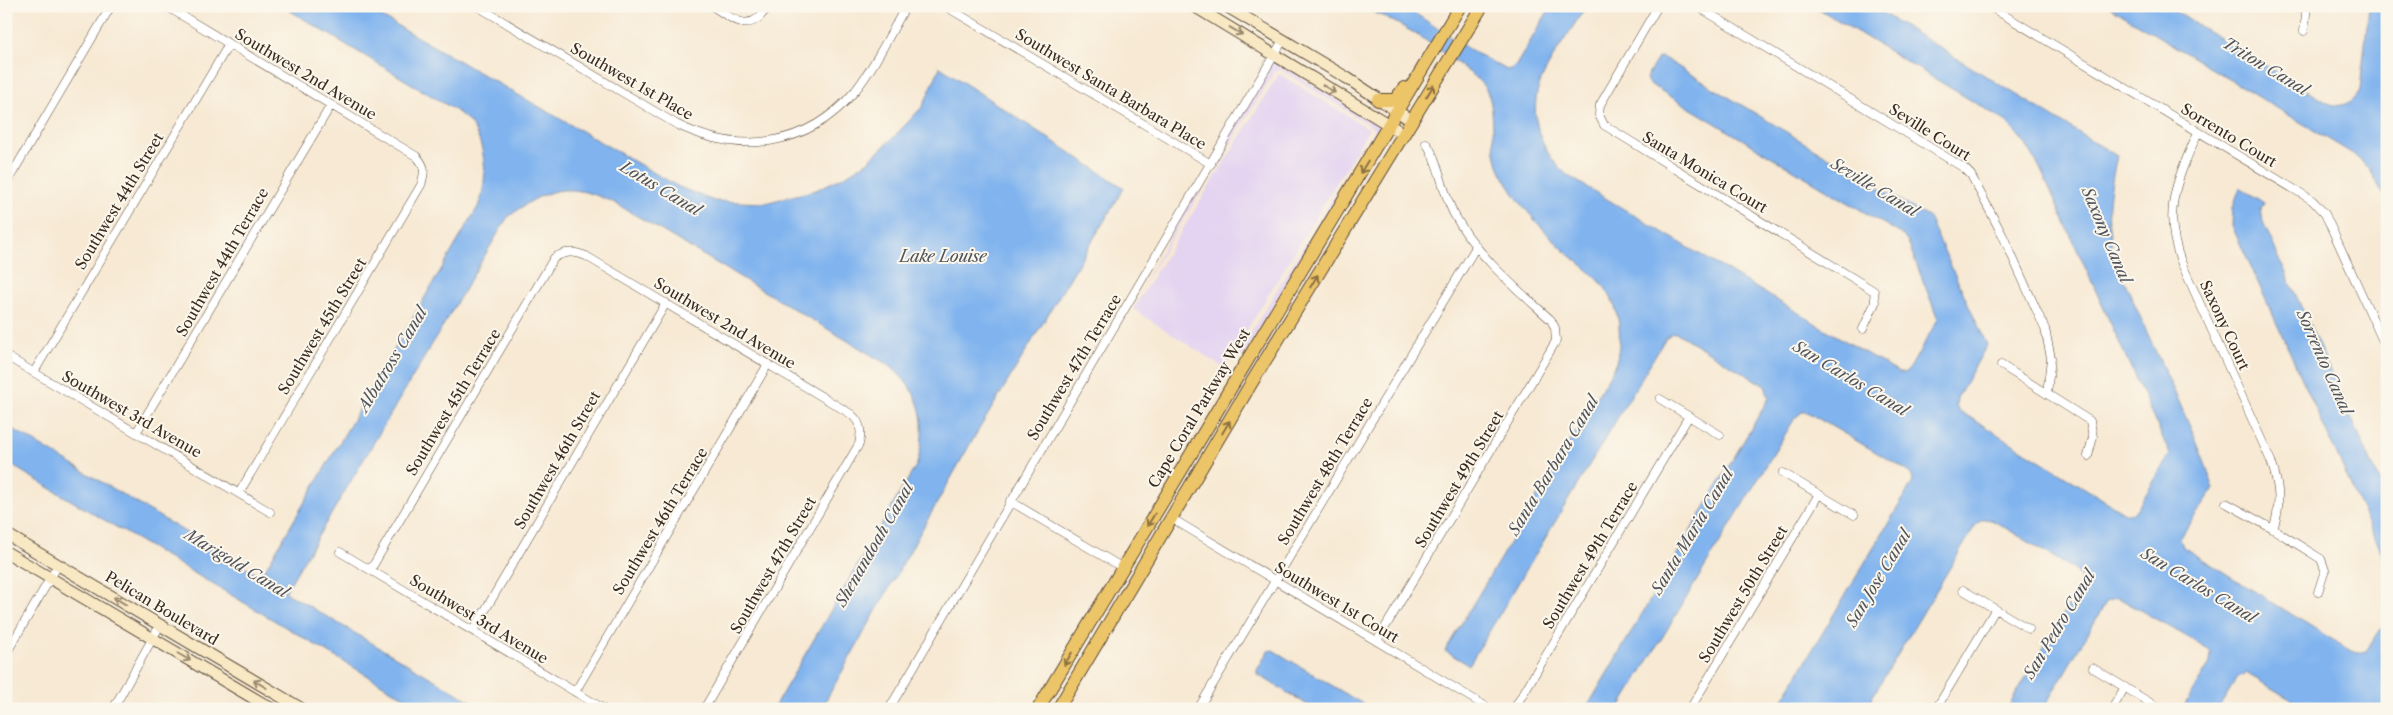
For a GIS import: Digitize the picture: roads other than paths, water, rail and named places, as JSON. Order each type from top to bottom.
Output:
[{"type":"main road","points":[[1378,100],[1396,100],[1430,50],[1456,6]]},
{"type":"main road","points":[[1443,29],[1460,6]]},
{"type":"main road","points":[[1058,709],[1252,382],[1482,6]]},
{"type":"main road","name":"Cape Coral Parkway West","points":[[1038,709],[1397,112],[1430,50]]},
{"type":"main road","points":[[1252,382],[1257,362],[1295,299],[1297,288],[1294,282]]},
{"type":"main road","points":[[1171,518],[1171,503],[1212,433],[1212,420]]},
{"type":"main road","points":[[1083,667],[1084,649],[1125,580],[1123,568]]},
{"type":"street","points":[[6,184],[111,6]]},
{"type":"street","name":"Southwest 2nd Avenue","points":[[166,6],[416,156],[422,163],[425,171]]},
{"type":"street","name":"Southwest 1st Place","points":[[478,6],[688,130],[709,138],[731,142],[754,143],[784,138],[821,121],[850,96],[861,82],[906,6]]},
{"type":"street","points":[[712,6],[742,23],[752,23],[759,20],[768,6]]},
{"type":"street","name":"Southwest Santa Barbara Place","points":[[945,6],[1211,164]]},
{"type":"street","points":[[1194,6],[1404,134]]},
{"type":"street","points":[[1226,6],[1412,121]]},
{"type":"street","name":"Santa Monica Court","points":[[1658,6],[1600,105],[1599,115],[1604,125],[1874,291],[1875,303],[1863,329]]},
{"type":"street","name":"Seville Court","points":[[1696,6],[1964,168],[1971,175],[2004,236],[2045,329],[2051,358],[2047,394]]},
{"type":"street","name":"Sorrento Court","points":[[1989,6],[2312,200],[2319,206],[2337,239],[2387,350]]},
{"type":"street","points":[[2288,6],[2307,7],[2304,31]]},
{"type":"street","name":"Southwest 47th Terrace","points":[[888,709],[1283,40]]},
{"type":"street","name":"Southwest 44th Street","points":[[34,372],[229,44]]},
{"type":"street","name":"Southwest 44th Terrace","points":[[136,433],[331,105]]},
{"type":"street","name":"Saxony Court","points":[[2198,132],[2175,185],[2171,209],[2173,237],[2182,264],[2272,461],[2280,493],[2277,517],[2273,528]]},
{"type":"street","points":[[1426,143],[1433,153],[1444,190],[1454,213],[1476,247]]},
{"type":"street","name":"Southwest 45th Street","points":[[239,493],[421,186],[425,171]]},
{"type":"street","name":"Southwest 49th Street","points":[[1377,641],[1553,350],[1556,341],[1555,328],[1551,320],[1476,247]]},
{"type":"street","name":"Southwest 48th Terrace","points":[[1198,709],[1476,247]]},
{"type":"street","name":"Southwest 2nd Avenue","points":[[563,253],[576,252],[586,256],[851,414],[858,420],[861,433]]},
{"type":"street","name":"Southwest 45th Terrace","points":[[371,569],[554,258],[563,253]]},
{"type":"street","name":"Southwest 46th Street","points":[[473,631],[666,303]]},
{"type":"street","name":"Southwest 3rd Avenue","points":[[6,356],[270,512]]},
{"type":"street","name":"Southwest 46th Terrace","points":[[575,692],[768,364]]},
{"type":"street","points":[[2001,365],[2090,421],[2093,437],[2088,456]]},
{"type":"street","points":[[1660,399],[1720,435]]},
{"type":"street","name":"Southwest 49th Terrace","points":[[1514,709],[1689,416]]},
{"type":"street","name":"Southwest 47th Street","points":[[704,709],[850,460],[859,444],[861,433]]},
{"type":"street","points":[[1782,473],[1854,515]]},
{"type":"street","name":"Southwest 50th Street","points":[[1690,709],[1819,494]]},
{"type":"street","points":[[1010,501],[1123,568]]},
{"type":"street","points":[[2226,503],[2273,528],[2321,559],[2324,570],[2318,592]]},
{"type":"street","name":"Southwest 1st Court","points":[[1171,518],[1490,709]]},
{"type":"street","name":"Pelican Boulevard","points":[[6,534],[302,709]]},
{"type":"street","name":"Pelican Boulevard","points":[[6,552],[272,709]]},
{"type":"street","name":"Southwest 3rd Avenue","points":[[340,552],[604,709]]},
{"type":"street","points":[[6,654],[58,565]]},
{"type":"street","points":[[1963,590],[2029,629]]},
{"type":"street","points":[[1936,709],[1995,610]]},
{"type":"street","points":[[112,709],[160,625]]},
{"type":"street","points":[[2093,668],[2157,707]]},
{"type":"street","points":[[2112,709],[2125,687]]},
{"type":"water","points":[[282,6],[363,6],[679,187],[714,201],[765,203],[816,190],[845,176],[867,162],[923,106],[940,67],[1124,188],[969,446],[821,709],[773,709],[917,464],[922,435],[922,422],[916,399],[910,387],[890,366],[615,203],[599,196],[571,190],[558,191],[534,199],[507,218],[285,592],[484,709],[424,709],[6,462],[6,425],[254,573],[266,568],[479,205],[485,173],[482,152],[475,131],[462,116]]},
{"type":"water","points":[[1359,6],[1404,6],[1470,50],[1507,70],[1515,67],[1551,6],[1586,6],[1552,59],[1538,89],[1536,101],[1537,126],[1546,149],[1553,160],[1570,177],[1899,373],[1905,373],[1910,368],[1938,319],[1907,240],[1901,234],[1648,83],[1646,78],[1658,58],[1662,57],[1929,218],[1987,345],[1957,398],[1956,406],[1958,410],[2125,513],[2131,514],[2136,511],[2170,454],[2040,168],[2026,145],[2007,122],[1814,6],[1871,6],[2117,156],[2109,205],[2109,225],[2114,254],[2124,281],[2197,443],[2214,489],[2180,538],[2183,547],[2351,651],[2357,653],[2366,651],[2387,620],[2387,709],[2307,709],[2246,673],[2238,677],[2218,709],[2182,709],[2210,663],[2211,653],[2205,647],[2117,597],[2107,601],[2043,709],[2007,709],[2080,586],[2081,577],[2075,570],[1994,521],[1986,519],[1975,526],[1865,709],[1777,709],[1913,482],[1912,476],[1905,469],[1807,412],[1802,412],[1795,418],[1619,709],[1586,709],[1769,398],[1765,386],[1677,333],[1672,333],[1665,339],[1469,665],[1445,651],[1615,366],[1619,345],[1619,323],[1613,303],[1602,284],[1538,224],[1507,183],[1497,162],[1491,105],[1489,96],[1482,84],[1468,71],[1422,38],[1399,24]]},
{"type":"water","name":"Triton Canal","points":[[2108,6],[2166,6],[2328,103],[2342,105],[2347,104],[2360,90],[2369,6],[2387,6],[2387,201],[2369,168],[2353,154]]},
{"type":"water","name":"Sorrento Canal","points":[[2240,187],[2264,203],[2261,209],[2263,222],[2387,497],[2387,564],[2232,226],[2233,207]]},
{"type":"water","points":[[1273,650],[1371,709],[1314,709],[1257,674],[1257,670],[1268,651]]},
{"type":"water label","name":"Seville Canal","points":[[1875,187]]},
{"type":"water label","name":"Lotus Canal","points":[[661,188]]},
{"type":"water label","name":"Saxony Canal","points":[[2107,235]]},
{"type":"water label","name":"Lake Louise","points":[[943,256]]},
{"type":"water label","name":"Albatross Canal","points":[[392,359]]},
{"type":"water label","name":"San Carlos Canal","points":[[1851,378]]},
{"type":"water label","name":"Santa Barbara Canal","points":[[1553,465]]},
{"type":"water label","name":"Santa Maria Canal","points":[[1692,531]]},
{"type":"water label","name":"Shenandoah Canal","points":[[874,544]]},
{"type":"water label","name":"Marigold Canal","points":[[237,563]]},
{"type":"water label","name":"San Jose Canal","points":[[1878,578]]},
{"type":"water label","name":"San Carlos Canal","points":[[2199,585]]},
{"type":"water label","name":"San Pedro Canal","points":[[2059,624]]}]
